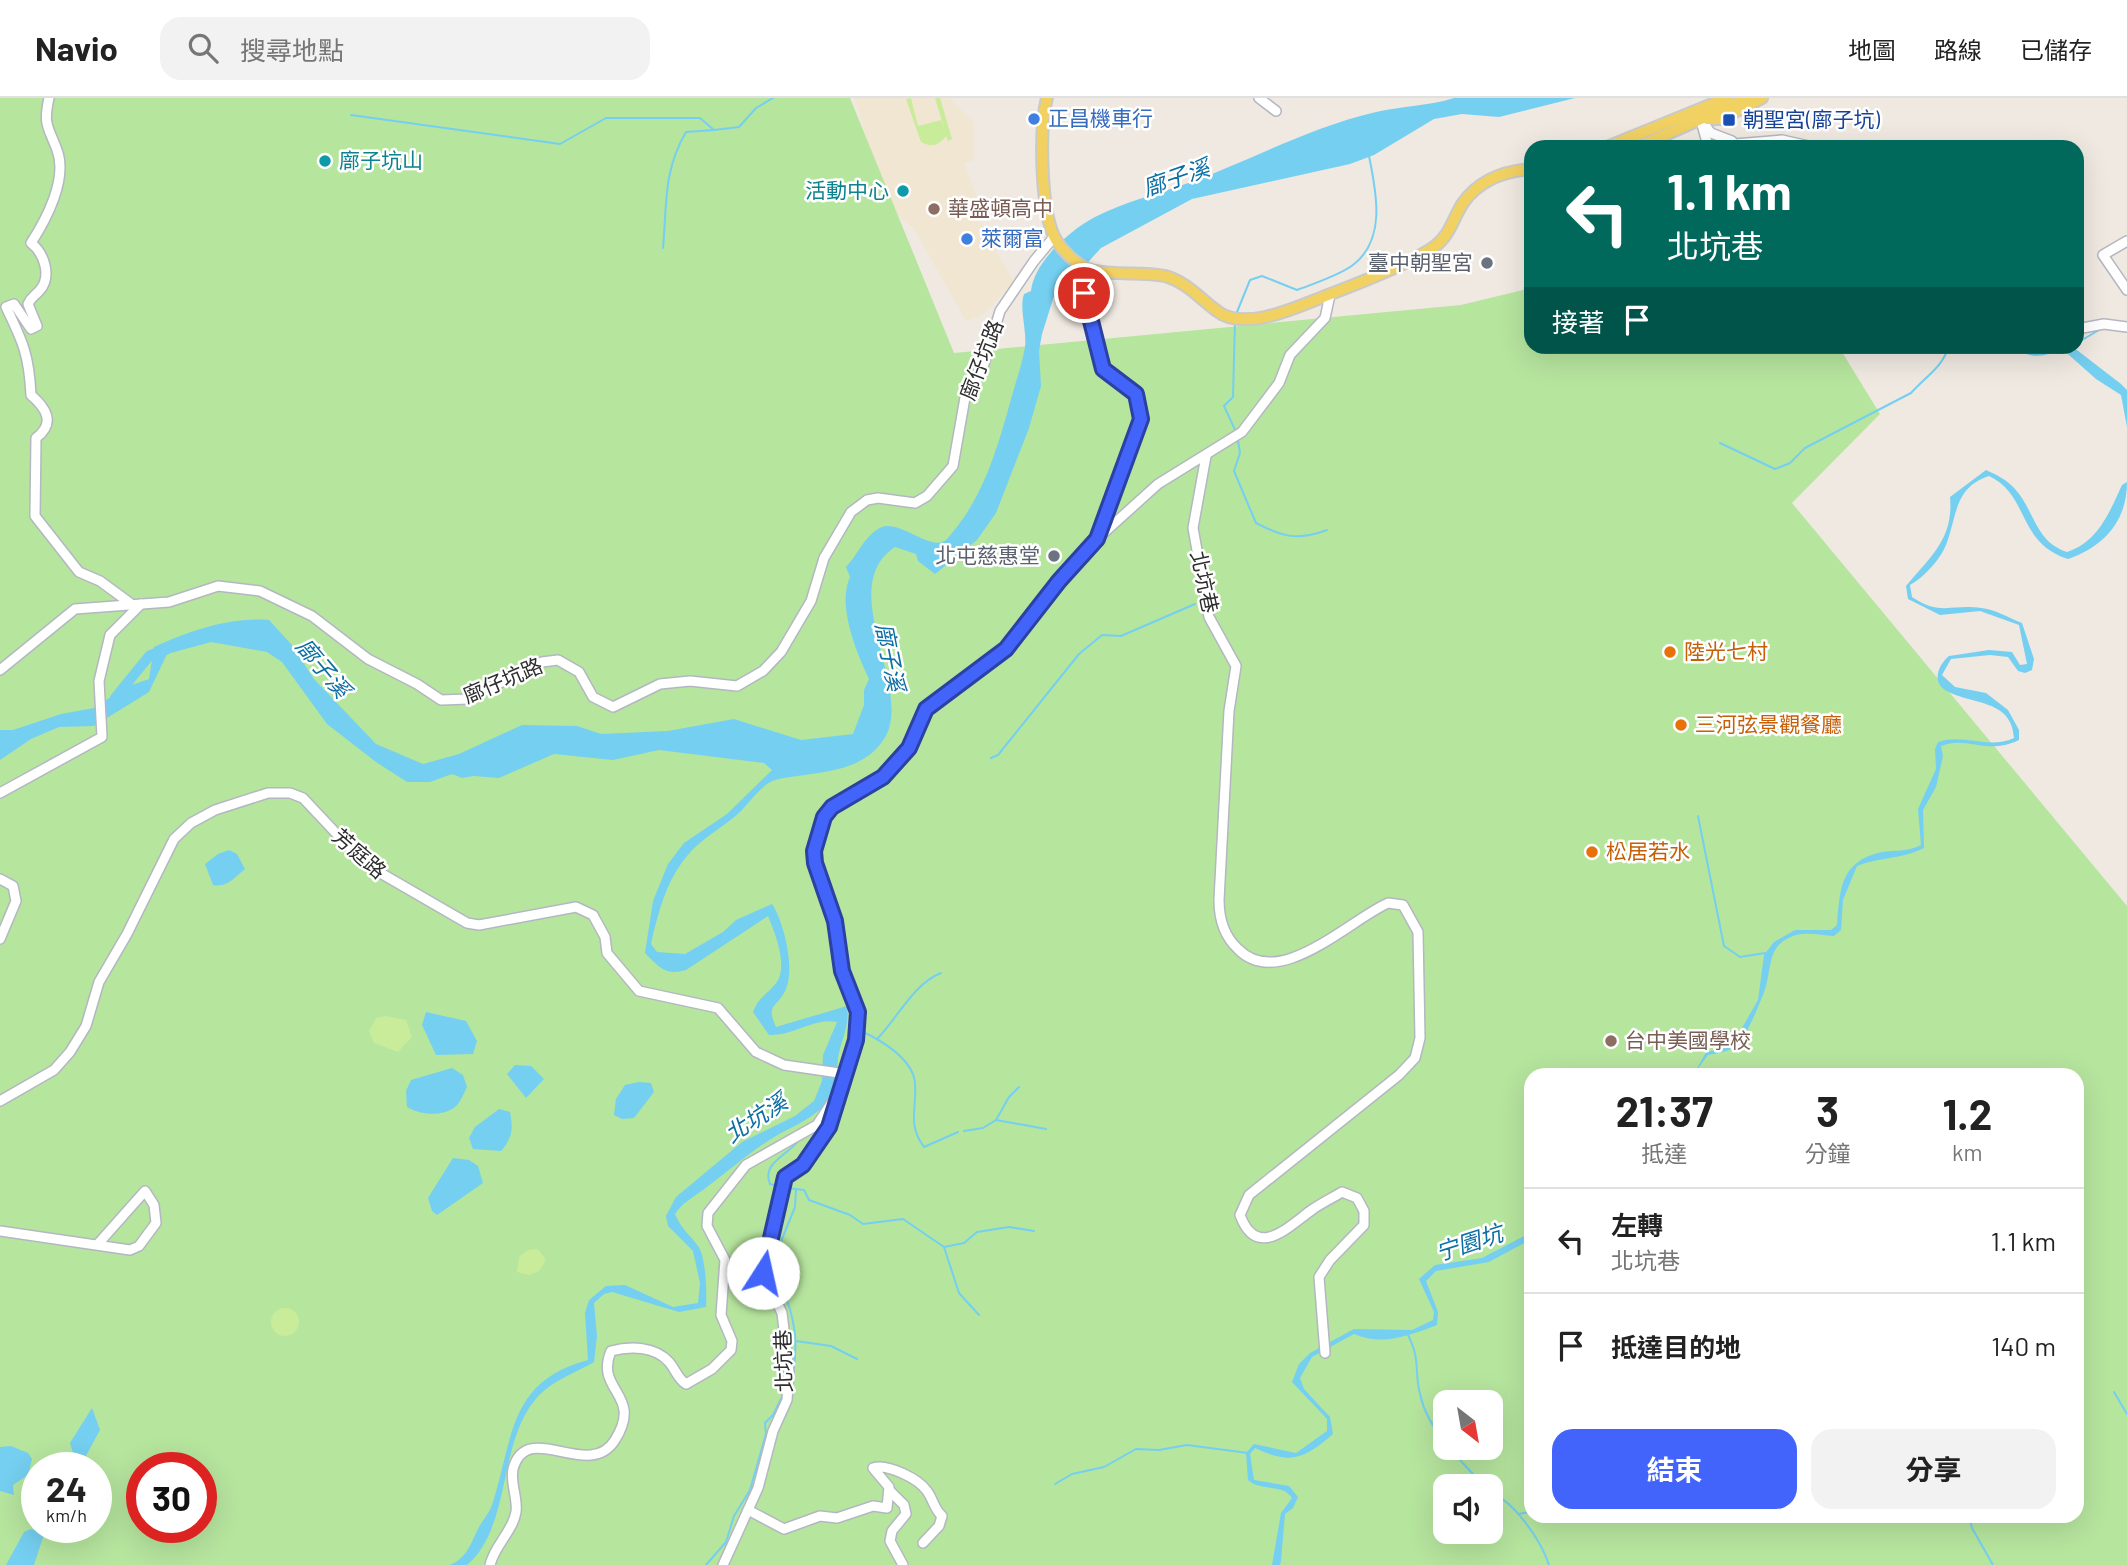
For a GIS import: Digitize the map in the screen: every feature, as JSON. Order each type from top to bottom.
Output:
[{"type":"main road","points":[[1047,98],[1042,118],[1044,157],[1055,239],[1089,269],[1163,276],[1187,284],[1220,314],[1237,319],[1260,317],[1330,295],[1433,247],[1451,228],[1463,203],[1482,184],[1504,173],[1524,169]]},
{"type":"main road","points":[[1698,114],[1711,98]]},
{"type":"main road","points":[[1652,140],[1727,98]]},
{"type":"main road","points":[[1626,140],[1748,98]]},
{"type":"main road","points":[[1698,114],[1721,119],[1762,98]]},
{"type":"street","points":[[49,98],[45,119],[58,152],[60,169],[43,224],[31,243],[40,250],[45,264],[41,289],[28,304],[37,326],[31,328],[14,304],[5,307],[17,325],[29,359],[31,395],[47,411],[49,419],[44,432],[36,438],[35,516],[79,572],[100,581],[130,603]]},
{"type":"street","points":[[1259,98],[1276,111]]},
{"type":"street","points":[[1698,114],[1717,136],[1730,140]]},
{"type":"street","points":[[1698,114],[1706,140]]},
{"type":"street","name":"廍仔坑路","points":[[0,670],[75,610],[169,601],[218,586],[260,591],[312,616],[368,659],[417,684],[441,700],[468,699],[542,662],[558,660],[579,672],[593,697],[613,707],[660,684],[690,681],[737,686],[763,671],[780,652],[811,601],[824,558],[851,512],[867,500],[878,498],[915,503],[927,496],[953,466],[966,392],[984,364],[1000,311],[1034,261],[1055,239]]},
{"type":"street","points":[[2127,241],[2103,256],[2127,290]]},
{"type":"street","name":"北坑巷","points":[[1089,269],[1084,293],[1103,369],[1136,394],[1141,419],[1097,539]]},
{"type":"street","name":"北坑巷","points":[[723,1565],[748,1510],[787,1400],[782,1313],[765,1280],[764,1256],[785,1177],[803,1165],[817,1149],[829,1127],[856,1040],[858,1012],[842,971],[835,921],[815,863],[814,851],[824,817],[832,807],[883,777],[909,748],[926,709],[1006,649],[1059,581],[1097,539],[1158,484],[1242,432],[1279,383],[1290,355],[1325,318],[1330,295]]},
{"type":"street","points":[[2084,328],[2104,324],[2127,327]]},
{"type":"street","name":"北坑巷","points":[[1206,456],[1193,528],[1209,617],[1236,666],[1228,746],[1219,910],[1231,942],[1247,958],[1265,964],[1299,956],[1388,903],[1403,905],[1418,932],[1420,1038],[1415,1058],[1399,1075],[1249,1195],[1240,1215],[1245,1228],[1254,1236],[1265,1238],[1278,1235],[1342,1192],[1357,1198],[1364,1211],[1364,1225],[1330,1260],[1320,1277],[1325,1353]]},
{"type":"street","points":[[0,793],[102,737],[99,681],[110,635],[141,604]]},
{"type":"street","name":"芳庭路","points":[[0,1101],[5,1094],[54,1070],[71,1052],[86,1026],[99,982],[127,934],[174,839],[191,823],[215,810],[277,792],[303,798],[365,864],[467,923],[478,925],[576,907],[585,909],[601,926],[607,953],[612,961],[639,991],[718,1008],[756,1052],[784,1065],[846,1074]]},
{"type":"street","points":[[0,879],[13,886],[16,901],[0,939]]},
{"type":"street","name":"北坑巷","points":[[490,1565],[516,1512],[513,1468],[520,1456],[542,1446],[587,1456],[599,1454],[616,1439],[626,1405],[623,1397],[610,1382],[607,1371],[611,1351],[632,1347],[645,1349],[667,1360],[679,1379],[686,1384],[698,1380],[730,1350],[732,1341],[721,1315],[725,1260],[707,1226],[708,1213],[746,1165],[817,1125],[842,1090]]},
{"type":"street","points":[[0,1231],[130,1250],[139,1246],[152,1231],[156,1213],[145,1191],[97,1245]]},
{"type":"street","points":[[903,1565],[890,1541],[892,1531],[906,1514],[904,1505],[873,1468],[882,1465],[892,1467],[925,1488],[942,1516],[939,1526],[923,1544]]},
{"type":"street","points":[[748,1510],[784,1529],[820,1516],[837,1518],[873,1506],[887,1508],[889,1490]]},
{"type":"shaded area","name":"華盛頓高中","points":[[855,98],[949,98],[974,122],[974,160],[964,163],[981,210],[976,214],[1014,283],[981,316],[966,321],[914,228],[886,207]]},
{"type":"green space","points":[[0,98],[850,98],[954,353],[1461,305],[1524,290],[1524,354],[1843,354],[1880,414],[1792,503],[2127,906],[2127,1565],[0,1565]]},
{"type":"green space","points":[[911,98],[918,126],[941,120],[944,128],[935,98],[940,98],[952,139],[948,141],[946,136],[932,145],[921,142],[906,99]]},
{"type":"green space","points":[[386,1016],[406,1020],[412,1037],[398,1052],[374,1043],[369,1031],[376,1018]]},
{"type":"green space","points":[[538,1249],[546,1260],[539,1271],[529,1275],[517,1272],[519,1257],[528,1250]]},
{"type":"green space","points":[[285,1308],[295,1312],[299,1322],[295,1332],[285,1336],[275,1332],[271,1322],[275,1312]]},
{"type":"water","points":[[1454,98],[1575,98],[1499,117],[1462,114],[1434,119],[1374,155],[1350,164],[1192,199],[1101,248],[1080,271],[1063,281],[1054,296],[1042,334],[1039,351],[1041,386],[1029,428],[996,513],[977,540],[935,574],[918,561],[916,554],[895,547],[878,565],[872,588],[873,614],[891,697],[891,722],[882,742],[872,753],[847,767],[775,780],[766,785],[740,812],[687,856],[668,887],[657,921],[651,944],[657,952],[685,954],[723,932],[736,920],[772,904],[784,933],[789,958],[786,989],[772,1009],[776,1027],[847,1006],[846,1026],[832,1095],[819,1110],[757,1149],[681,1206],[675,1214],[701,1251],[706,1307],[679,1312],[612,1292],[604,1294],[594,1303],[597,1336],[594,1362],[555,1383],[535,1400],[523,1418],[515,1439],[491,1530],[481,1549],[467,1565],[450,1565],[466,1552],[491,1508],[511,1435],[528,1398],[542,1383],[562,1370],[588,1360],[585,1313],[589,1300],[606,1286],[625,1285],[673,1307],[698,1303],[700,1283],[693,1251],[668,1226],[666,1216],[676,1197],[742,1142],[795,1116],[814,1101],[822,1081],[823,1055],[837,1022],[820,1022],[787,1033],[769,1035],[753,1012],[780,975],[781,958],[768,916],[686,970],[667,971],[645,953],[653,901],[668,864],[684,843],[727,814],[772,770],[764,763],[659,750],[613,760],[554,754],[499,778],[462,778],[452,774],[430,782],[407,782],[327,724],[282,662],[267,652],[211,642],[167,654],[149,692],[94,726],[59,727],[31,739],[0,760],[0,730],[13,730],[61,714],[94,708],[126,687],[149,679],[154,647],[210,626],[269,620],[291,644],[314,679],[376,744],[423,764],[459,754],[522,725],[577,726],[601,734],[668,731],[734,719],[801,740],[853,734],[864,705],[864,690],[869,679],[854,642],[847,615],[850,577],[846,567],[866,540],[882,527],[898,528],[926,540],[941,543],[960,524],[979,491],[994,455],[1022,360],[1025,347],[1022,306],[1024,294],[1031,291],[1039,269],[1055,248],[1075,230],[1107,211],[1191,182],[1328,126],[1376,112]]},
{"type":"water","points":[[2068,354],[2082,354],[2127,390],[2127,427],[2121,395],[2096,379]]},
{"type":"water","points":[[1986,470],[2012,486],[2048,541],[2067,552],[2095,534],[2122,485],[2127,482],[2123,509],[2111,531],[2092,548],[2068,559],[2039,542],[2011,495],[2002,484],[1989,476],[1969,487],[1963,495],[1940,557],[1926,573],[1910,585],[1912,597],[1938,608],[1986,609],[2022,623],[2034,659],[2032,670],[2025,673],[2018,671],[2008,657],[1990,655],[1951,659],[1942,675],[1955,687],[1986,693],[2008,710],[2019,730],[2019,740],[1997,746],[1951,743],[1941,746],[1943,756],[1936,787],[1923,810],[1924,848],[1857,866],[1843,900],[1841,930],[1834,936],[1796,935],[1780,944],[1773,955],[1761,999],[1742,1039],[1731,1049],[1708,1055],[1697,1068],[1706,1052],[1725,1048],[1735,1040],[1758,1000],[1764,955],[1774,942],[1795,930],[1831,930],[1837,925],[1841,888],[1850,870],[1858,862],[1882,852],[1906,850],[1921,845],[1918,809],[1936,769],[1935,749],[1938,742],[1957,739],[1995,742],[2014,738],[2012,725],[1999,710],[1947,691],[1939,683],[1938,674],[1949,656],[1989,650],[2012,652],[2020,665],[2027,664],[2019,625],[1980,611],[1940,615],[1908,599],[1906,586],[1932,556],[1944,536],[1950,512],[1950,497]]},
{"type":"water","points":[[229,850],[237,854],[245,869],[227,883],[213,885],[205,864]]},
{"type":"water","points":[[426,1012],[466,1021],[477,1041],[473,1054],[436,1055],[422,1025]]},
{"type":"water","points":[[515,1065],[531,1066],[544,1079],[526,1098],[507,1074]]},
{"type":"water","points":[[452,1068],[463,1075],[467,1087],[455,1107],[431,1114],[407,1107],[406,1091],[411,1080]]},
{"type":"water","points":[[651,1083],[654,1092],[634,1118],[622,1119],[614,1115],[616,1099],[625,1085]]},
{"type":"water","points":[[499,1109],[510,1112],[511,1118],[511,1133],[505,1146],[501,1151],[473,1149],[469,1138],[475,1127]]},
{"type":"water","points":[[453,1158],[469,1160],[478,1166],[483,1183],[437,1215],[432,1211],[428,1198]]},
{"type":"water","points":[[1524,1236],[1524,1243],[1489,1262],[1436,1271],[1426,1281],[1438,1312],[1437,1325],[1396,1338],[1375,1339],[1354,1334],[1312,1357],[1300,1378],[1304,1389],[1330,1417],[1333,1434],[1314,1449],[1297,1457],[1278,1456],[1255,1448],[1250,1454],[1254,1480],[1289,1486],[1298,1497],[1293,1508],[1285,1514],[1280,1565],[1272,1565],[1281,1513],[1292,1498],[1288,1493],[1259,1486],[1248,1480],[1246,1453],[1254,1444],[1296,1453],[1327,1431],[1327,1419],[1292,1382],[1299,1364],[1310,1353],[1354,1329],[1412,1330],[1433,1320],[1434,1312],[1419,1279],[1435,1265],[1482,1258]]},
{"type":"water","points":[[92,1408],[100,1430],[88,1452],[73,1452],[70,1443]]},
{"type":"water","points":[[11,1446],[26,1452],[21,1452],[21,1480],[13,1485],[14,1495],[0,1491],[0,1447]]},
{"type":"water","points":[[21,1538],[21,1543],[41,1543],[34,1565],[6,1565]]},
{"type":"waterway","points":[[351,115],[560,144],[606,118],[700,118],[714,130],[739,127],[756,108],[773,98]]},
{"type":"waterway","points":[[663,248],[667,189],[679,146],[686,132],[714,130]]},
{"type":"waterway","points":[[1237,312],[1250,280],[1262,276],[1297,290],[1340,273],[1364,254],[1371,242],[1376,214],[1369,156]]},
{"type":"waterway","points":[[1235,321],[1233,397],[1224,406],[1236,432]]},
{"type":"waterway","points":[[2084,339],[2099,330]]},
{"type":"waterway","points":[[1720,443],[1775,469],[1790,463],[1805,448],[1911,393],[1946,354]]},
{"type":"waterway","points":[[2031,354],[2043,354]]},
{"type":"waterway","points":[[1238,441],[1240,453],[1234,471],[1256,523],[1290,536],[1307,536],[1327,530]]},
{"type":"waterway","points":[[991,758],[998,755],[1079,654],[1102,635],[1121,636],[1195,604]]},
{"type":"waterway","name":"廍子溪","points":[[115,698],[150,655],[166,650]]},
{"type":"waterway","points":[[1698,816],[1724,946],[1740,957],[1765,953]]},
{"type":"waterway","points":[[877,1039],[914,993],[941,973]]},
{"type":"waterway","points":[[861,1031],[895,1051],[909,1066],[915,1083],[914,1123],[924,1147],[958,1132]]},
{"type":"waterway","points":[[996,1120],[1009,1097],[1019,1087]]},
{"type":"waterway","points":[[964,1131],[983,1128],[996,1120],[1046,1129]]},
{"type":"waterway","points":[[777,1186],[770,1184],[769,1170],[799,1140]]},
{"type":"waterway","points":[[787,1188],[796,1189],[795,1207],[782,1239],[774,1273],[786,1296],[793,1320],[796,1345],[793,1371]]},
{"type":"waterway","points":[[796,1189],[804,1190],[809,1200],[850,1215],[863,1224],[903,1219],[944,1247],[964,1243],[977,1232],[1009,1227],[1034,1231]]},
{"type":"waterway","points":[[944,1247],[959,1293],[979,1315]]},
{"type":"waterway","points":[[1408,1335],[1415,1352],[1418,1386],[1424,1408],[1433,1424]]},
{"type":"waterway","points":[[796,1341],[831,1346],[857,1359]]},
{"type":"waterway","points":[[2114,1392],[2127,1414]]},
{"type":"waterway","points":[[706,1565],[726,1542],[734,1516],[750,1490],[766,1434],[765,1423],[773,1415],[784,1393]]},
{"type":"waterway","points":[[1055,1484],[1072,1474],[1104,1467],[1136,1449],[1159,1450],[1187,1445],[1248,1453]]},
{"type":"waterway","points":[[1460,1460],[1473,1474]]},
{"type":"waterway","points":[[1503,1500],[1524,1520]]},
{"type":"waterway","points":[[1518,1514],[1524,1513]]},
{"type":"waterway","points":[[1526,1523],[1549,1565]]},
{"type":"waterway","points":[[1971,1523],[1993,1565]]},
{"type":"place","name":"正昌機車行","points":[[1034,119]]},
{"type":"place","name":"朝聖宮(廍子坑)","points":[[1729,120]]},
{"type":"place","name":"廍子坑山","points":[[325,161]]},
{"type":"place","name":"活動中心","points":[[903,191]]},
{"type":"place","name":"華盛頓高中","points":[[934,209]]},
{"type":"place","name":"萊爾富","points":[[967,239]]},
{"type":"place","name":"臺中朝聖宮","points":[[1487,263]]},
{"type":"place","name":"北屯慈惠堂","points":[[1054,556]]},
{"type":"place","name":"陸光七村","points":[[1670,652]]},
{"type":"place","name":"三河弦景觀餐廳","points":[[1681,725]]},
{"type":"place","name":"松居若水","points":[[1592,852]]},
{"type":"place","name":"台中美國學校","points":[[1611,1041]]},
{"type":"route","points":[[763,1273],[764,1256],[785,1177],[803,1165],[817,1149],[829,1127],[838,1106],[856,1040],[858,1012],[842,971],[835,921],[815,863],[814,851],[824,817],[832,807],[883,777],[909,748],[926,709],[1006,649],[1059,581],[1097,539],[1136,438],[1141,419],[1140,401],[1130,388],[1112,378],[1103,369],[1084,293]]},
{"type":"water label","name":"北坑溪","points":[[756,1118]]},
{"type":"water label","name":"宁園坑","points":[[1469,1243]]}]
